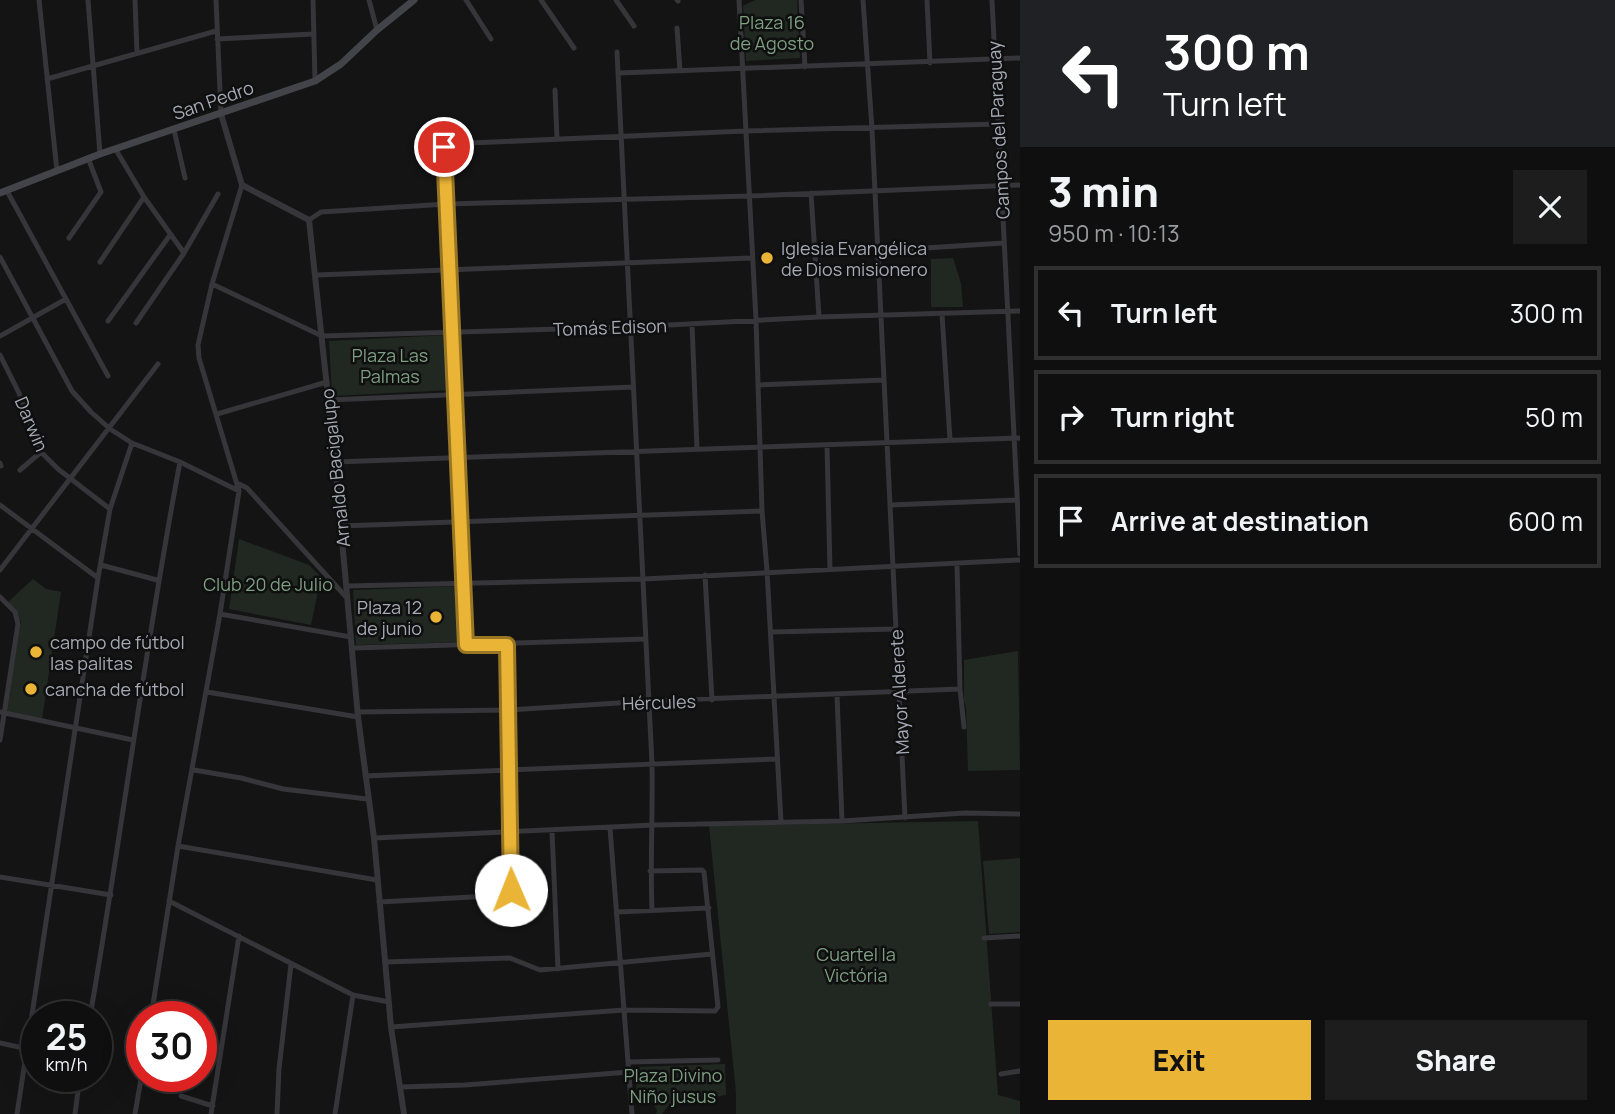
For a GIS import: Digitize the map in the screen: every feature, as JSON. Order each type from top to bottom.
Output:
[{"type":"main road","name":"San Pedro","points":[[3,192],[88,158],[315,81],[341,64],[414,0]]},
{"type":"street","points":[[39,0],[57,171]]},
{"type":"street","points":[[88,0],[100,154]]},
{"type":"street","points":[[135,0],[137,52]]},
{"type":"street","points":[[153,1001],[239,491],[199,358],[198,345],[212,285],[242,185],[221,114],[216,0]]},
{"type":"street","points":[[313,0],[315,81]]},
{"type":"street","points":[[369,0],[377,30]]},
{"type":"street","points":[[466,0],[491,39]]},
{"type":"street","points":[[541,0],[574,48]]},
{"type":"street","points":[[616,0],[634,26]]},
{"type":"street","points":[[739,0],[756,320],[762,511],[781,822]]},
{"type":"street","points":[[801,0],[805,67]]},
{"type":"street","name":"Mayor Alderete","points":[[863,0],[872,128],[905,818]]},
{"type":"street","points":[[927,0],[930,63]]},
{"type":"street","name":"Campos del Paraguay","points":[[992,0],[1017,438],[1020,554]]},
{"type":"street","points":[[677,28],[680,71]]},
{"type":"street","points":[[47,79],[216,31]]},
{"type":"street","points":[[217,39],[314,34]]},
{"type":"street","points":[[617,52],[652,764],[652,910]]},
{"type":"street","points":[[618,73],[1020,58]]},
{"type":"street","points":[[555,90],[557,139]]},
{"type":"street","points":[[466,645],[460,458],[443,151],[448,144],[746,131],[998,124]]},
{"type":"street","points":[[174,130],[185,178]]},
{"type":"street","points":[[116,150],[144,197],[184,253]]},
{"type":"street","points":[[69,238],[101,192],[88,158]]},
{"type":"street","points":[[242,185],[309,220],[321,212],[447,204],[1020,185]]},
{"type":"street","points":[[3,192],[108,376]]},
{"type":"street","points":[[811,193],[819,317]]},
{"type":"street","points":[[135,323],[184,253],[218,194]]},
{"type":"street","points":[[100,262],[144,197]]},
{"type":"street","name":"Arnaldo Bacigalupo","points":[[309,220],[317,275],[358,715],[374,838],[388,1002],[404,1114]]},
{"type":"street","points":[[108,321],[170,235]]},
{"type":"street","points":[[878,251],[1004,243]]},
{"type":"street","points":[[0,257],[72,391],[110,429],[132,443],[180,462],[239,491]]},
{"type":"street","points":[[317,275],[751,258]]},
{"type":"street","name":"Tomás Edison","points":[[212,285],[322,336],[1020,311]]},
{"type":"street","points":[[0,336],[66,299]]},
{"type":"street","points":[[943,314],[950,440]]},
{"type":"street","points":[[692,324],[697,449]]},
{"type":"street","name":"Darwin","points":[[0,355],[19,393],[41,452],[110,509]]},
{"type":"street","points":[[0,570],[158,365]]},
{"type":"street","points":[[758,385],[884,380]]},
{"type":"street","points":[[217,414],[327,382]]},
{"type":"street","points":[[329,400],[634,387]]},
{"type":"street","points":[[335,462],[1017,438]]},
{"type":"street","points":[[34,1001],[110,509],[132,443]]},
{"type":"street","points":[[827,445],[830,569]]},
{"type":"street","points":[[20,470],[41,452]]},
{"type":"street","points":[[93,1001],[158,579],[180,462]]},
{"type":"street","points":[[239,484],[247,488],[348,600]]},
{"type":"street","points":[[890,505],[1017,500]]},
{"type":"street","points":[[0,505],[98,578]]},
{"type":"street","points":[[341,526],[762,511]]},
{"type":"street","points":[[347,586],[465,581],[643,579],[1020,560]]},
{"type":"street","points":[[957,564],[960,689],[964,727]]},
{"type":"street","points":[[101,565],[158,579]]},
{"type":"street","points":[[705,575],[712,700]]},
{"type":"street","points":[[0,597],[15,612],[18,624],[2,713],[0,740]]},
{"type":"street","points":[[220,614],[351,637]]},
{"type":"street","points":[[771,632],[895,629]]},
{"type":"street","points":[[353,648],[646,639]]},
{"type":"street","points":[[379,902],[509,895],[507,645]]},
{"type":"street","name":"Hércules","points":[[207,692],[358,715],[960,689]]},
{"type":"street","points":[[838,695],[842,821]]},
{"type":"street","points":[[2,713],[133,740]]},
{"type":"street","points":[[365,776],[777,759]]},
{"type":"street","points":[[194,770],[283,789],[367,799]]},
{"type":"street","points":[[374,838],[654,825],[842,821],[965,813],[1020,814]]},
{"type":"street","points":[[610,828],[632,1114]]},
{"type":"street","points":[[552,831],[558,969]]},
{"type":"street","points":[[178,846],[377,880]]},
{"type":"street","points":[[391,1027],[624,1010],[715,1011],[718,1007],[709,908],[702,870],[650,871]]},
{"type":"street","points":[[0,877],[111,895]]},
{"type":"street","points":[[169,901],[353,996],[388,1002]]},
{"type":"street","points":[[617,912],[709,908]]},
{"type":"street","points":[[211,1114],[239,936]]},
{"type":"street","points":[[984,939],[1020,936]]},
{"type":"street","points":[[385,962],[510,958],[540,970],[712,954]]},
{"type":"street","points":[[277,1114],[279,1069],[291,964]]},
{"type":"street","points":[[334,1114],[353,996]]},
{"type":"street","points":[[991,1004],[1020,1004]]},
{"type":"street","points":[[0,1043],[21,1048]]},
{"type":"street","points":[[628,1062],[718,1060]]},
{"type":"street","points":[[1001,1073],[1020,1071]]},
{"type":"street","points":[[400,1087],[465,1085],[629,1072]]},
{"type":"street","points":[[18,1114],[21,1092]]},
{"type":"street","points":[[75,1114],[78,1092]]},
{"type":"street","points":[[135,1114],[139,1092]]},
{"type":"street","points":[[181,1096],[213,1106]]},
{"type":"green space","name":"Plaza 16 de Agosto","points":[[755,0],[797,0],[800,58],[746,61],[743,6]]},
{"type":"green space","points":[[953,258],[961,283],[963,307],[931,307],[931,259]]},
{"type":"green space","name":"Plaza Las Palmas","points":[[449,335],[452,390],[332,396],[329,341]]},
{"type":"green space","name":"Club 20 de Julio","points":[[239,539],[309,565],[321,577],[311,625],[229,609]]},
{"type":"green space","points":[[33,579],[46,589],[61,592],[42,719],[6,712],[21,622],[8,602]]},
{"type":"green space","name":"Plaza 12 de junio","points":[[462,586],[463,642],[356,645],[353,590]]},
{"type":"green space","points":[[1018,651],[1020,770],[968,771],[964,660]]},
{"type":"green space","name":"Cuartel la Victória","points":[[978,821],[998,1095],[1020,1101],[1020,1114],[736,1114],[709,826]]},
{"type":"green space","points":[[1020,858],[1020,932],[989,934],[983,861]]},
{"type":"green space","name":"Plaza Divino Niño jusus","points":[[725,1064],[726,1095],[668,1106],[662,1114],[656,1114],[657,1110],[652,1102],[644,1100],[645,1095],[637,1094],[635,1067]]},
{"type":"place","name":"Iglesia Evangélica de Dios misionero","points":[[767,258]]},
{"type":"place","name":"Plaza 12 de junio","points":[[436,617]]},
{"type":"place","name":"campo de fútbol las palitas","points":[[36,652]]},
{"type":"place","name":"cancha de fútbol","points":[[31,689]]},
{"type":"route","points":[[444,147],[460,458],[466,645],[507,645],[511,890]]}]
